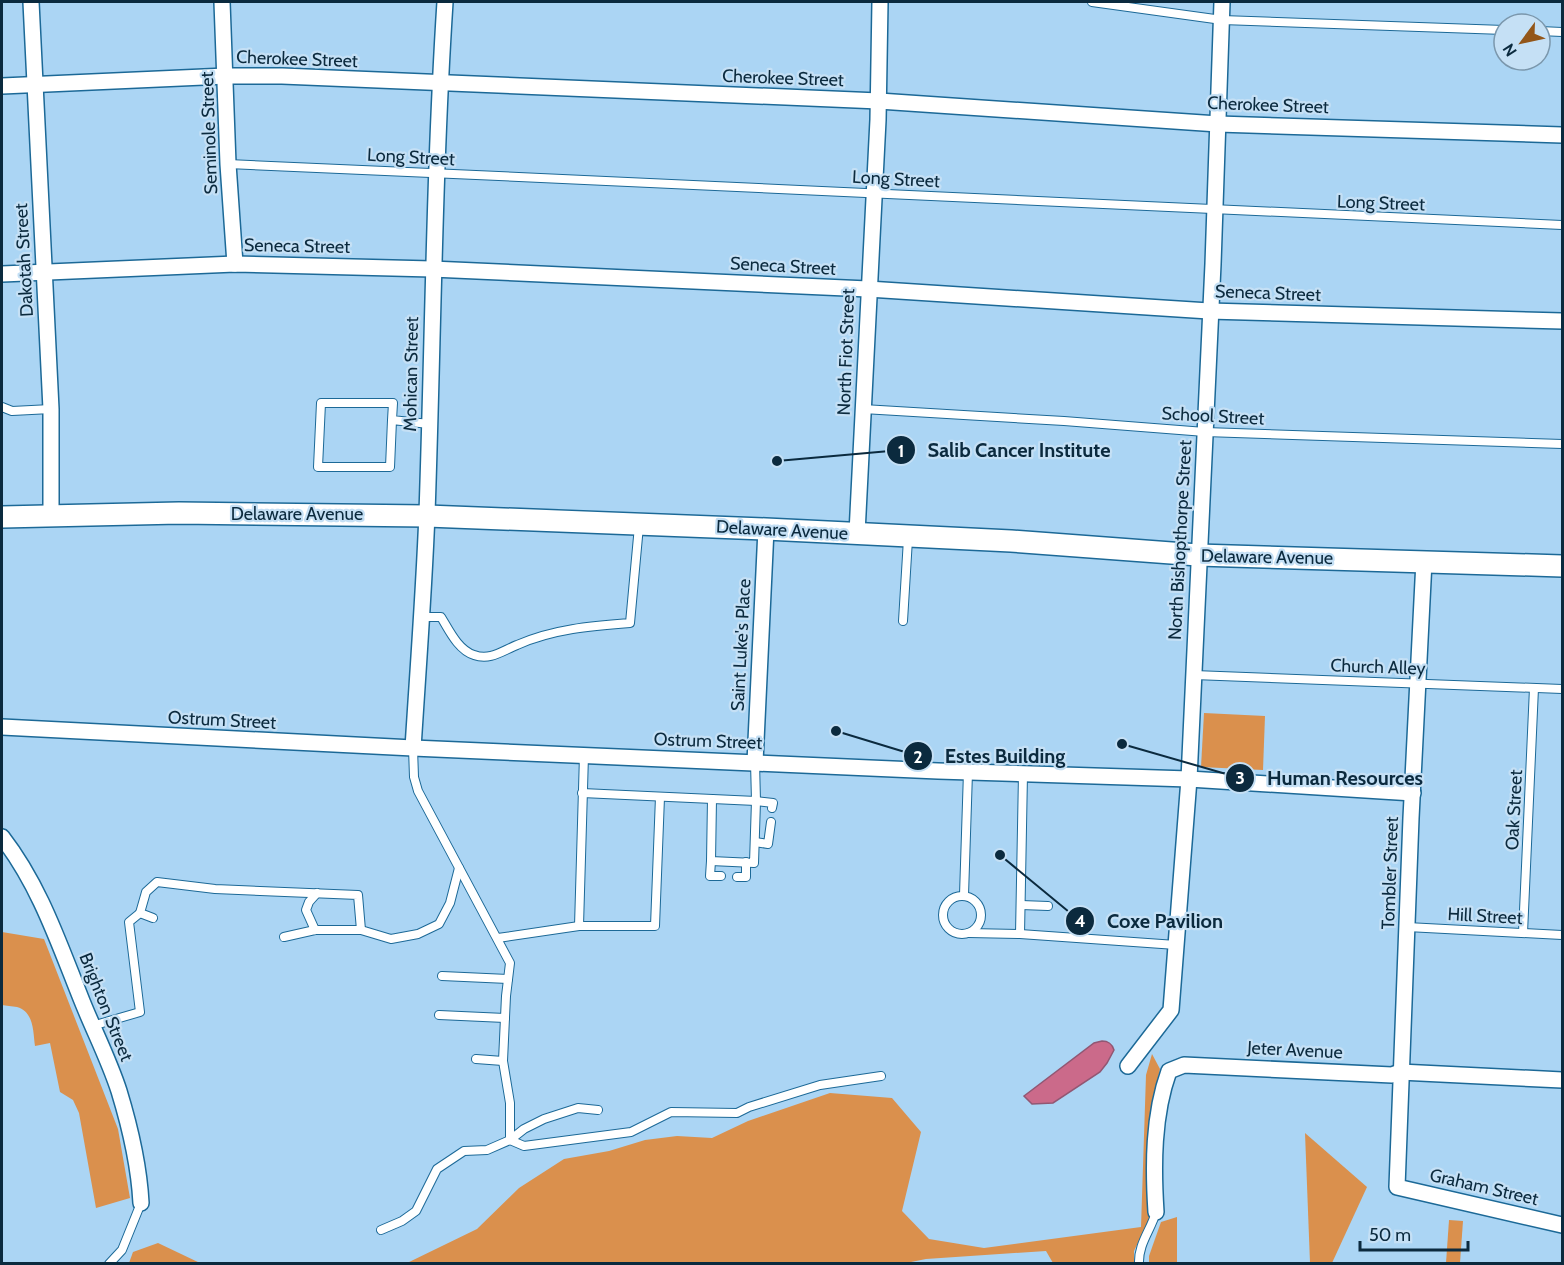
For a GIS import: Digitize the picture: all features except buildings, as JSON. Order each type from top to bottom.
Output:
[{"type":"main road","name":"Delaware Avenue","points":[[2,517],[179,513],[427,516],[1011,541],[1198,555],[1563,566]]},
{"type":"street","name":"Dakotah Street","points":[[31,2],[51,409],[51,516]]},
{"type":"street","name":"Seminole Street","points":[[222,2],[228,164],[235,264]]},
{"type":"street","name":"Mohican Street","points":[[413,748],[427,516],[432,269],[445,2]]},
{"type":"street","name":"North Fiot Street","points":[[857,534],[879,101],[880,2]]},
{"type":"street","name":"North Bishopthorpe Street","points":[[1128,1066],[1171,1010],[1189,779],[1215,211],[1222,2]]},
{"type":"street","name":"Cherokee Street","points":[[2,86],[226,76],[282,76],[879,101],[1218,123],[1563,135]]},
{"type":"street","name":"Seneca Street","points":[[2,274],[235,264],[432,269],[868,289],[1209,310],[1563,321]]},
{"type":"street","name":"Saint Luke's Place","points":[[755,762],[766,529]]},
{"type":"street","name":"Tombler Street","points":[[1397,1187],[1400,1072],[1424,561]]},
{"type":"street","name":"Ostrum Street","points":[[2,727],[413,748],[968,772],[1189,779],[1413,794]]},
{"type":"street","name":"Brighton Street","points":[[2,837],[19,861],[45,909],[118,1089],[140,1180],[141,1203]]},
{"type":"street","name":"Jeter Avenue","points":[[1156,1212],[1154,1180],[1162,1090],[1168,1071],[1184,1065],[1563,1080]]},
{"type":"street","name":"Graham Street","points":[[1397,1187],[1563,1225]]},
{"type":"lane","points":[[1092,2],[1222,20],[1492,30]]},
{"type":"lane","name":"Long Street","points":[[228,164],[874,192],[1215,211],[1563,225]]},
{"type":"lane","points":[[321,403],[393,403],[392,420],[390,467],[318,467],[321,403]]},
{"type":"lane","points":[[2,407],[12,411],[51,409]]},
{"type":"lane","name":"School Street","points":[[863,409],[1205,432],[1563,444]]},
{"type":"lane","points":[[392,420],[429,424]]},
{"type":"lane","points":[[422,617],[441,617],[464,649],[474,655],[491,657],[548,634],[579,627],[630,623],[640,524]]},
{"type":"lane","points":[[903,621],[909,536]]},
{"type":"lane","name":"Church Alley","points":[[1192,675],[1563,689]]},
{"type":"lane","name":"Oak Street","points":[[1523,933],[1534,688]]},
{"type":"lane","points":[[413,748],[414,777],[418,791],[510,963],[503,1061],[510,1103],[510,1140]]},
{"type":"lane","points":[[579,926],[584,755]]},
{"type":"lane","points":[[711,861],[754,862],[755,762]]},
{"type":"lane","points":[[964,895],[968,772]]},
{"type":"lane","points":[[1020,934],[1023,774]]},
{"type":"lane","points":[[582,793],[772,802],[772,808]]},
{"type":"lane","points":[[498,938],[579,926],[655,926],[660,797]]},
{"type":"lane","points":[[712,799],[710,876],[722,876]]},
{"type":"lane","points":[[755,842],[768,844],[771,822]]},
{"type":"lane","points":[[737,877],[746,877],[746,862]]},
{"type":"lane","points":[[284,937],[315,930],[362,930],[391,939],[418,934],[439,924],[450,903],[459,868]]},
{"type":"lane","points":[[92,1026],[140,1012],[129,922],[140,913],[146,892],[157,882],[215,889],[358,896],[362,930]]},
{"type":"lane","points":[[315,930],[306,910],[309,902],[317,893]]},
{"type":"lane","points":[[969,933],[979,925],[981,912],[976,901],[964,895],[952,898],[947,902],[943,920],[946,926],[956,933],[1020,934],[1176,945]]},
{"type":"lane","points":[[1021,905],[1048,906]]},
{"type":"lane","points":[[140,913],[153,918]]},
{"type":"lane","name":"Hill Street","points":[[1407,927],[1563,935]]},
{"type":"lane","points":[[442,976],[508,979]]},
{"type":"lane","points":[[439,1014],[505,1018]]},
{"type":"lane","points":[[476,1059],[503,1061]]},
{"type":"lane","points":[[510,1140],[524,1146],[631,1132],[671,1112],[737,1113],[820,1085],[881,1076]]},
{"type":"lane","points":[[381,1230],[402,1221],[416,1211],[437,1169],[465,1151],[487,1150],[510,1140],[524,1129],[544,1119],[578,1108],[598,1110]]},
{"type":"lane","points":[[109,1263],[122,1250],[141,1203]]},
{"type":"lane","points":[[1139,1263],[1142,1242],[1156,1212]]},
{"type":"shaded area","points":[[1204,713],[1265,716],[1263,770],[1201,767]]},
{"type":"shaded area","points":[[2,932],[44,939],[118,1129],[130,1198],[96,1208],[79,1113],[73,1100],[60,1092],[50,1043],[35,1046],[32,1023],[27,1013],[17,1007],[2,1005]]},
{"type":"shaded area","points":[[1102,1041],[1110,1043],[1114,1050],[1100,1072],[1053,1103],[1032,1104],[1024,1096],[1094,1043]]},
{"type":"shaded area","points":[[1152,1054],[1160,1069],[1153,1098],[1148,1180],[1151,1216],[1134,1251],[1134,1263],[1053,1263],[1046,1251],[926,1259],[901,1264],[405,1264],[477,1229],[519,1188],[564,1159],[609,1151],[645,1140],[677,1136],[712,1138],[748,1121],[830,1093],[892,1098],[921,1132],[902,1211],[929,1239],[984,1248],[1141,1227],[1146,1075]]},
{"type":"shaded area","points":[[1305,1133],[1367,1187],[1332,1263],[1310,1263]]},
{"type":"shaded area","points":[[1177,1217],[1177,1263],[1149,1263],[1149,1256],[1161,1222]]},
{"type":"shaded area","points":[[1449,1220],[1463,1221],[1460,1263],[1446,1263]]},
{"type":"shaded area","points":[[158,1243],[200,1263],[129,1263],[133,1252]]},
{"type":"place","name":"Salib Cancer Institute","points":[[777,461]]},
{"type":"place","name":"Estes Building","points":[[836,731]]},
{"type":"place","name":"Human Resources","points":[[1122,744]]},
{"type":"place","name":"Coxe Pavilion","points":[[1000,855]]}]
